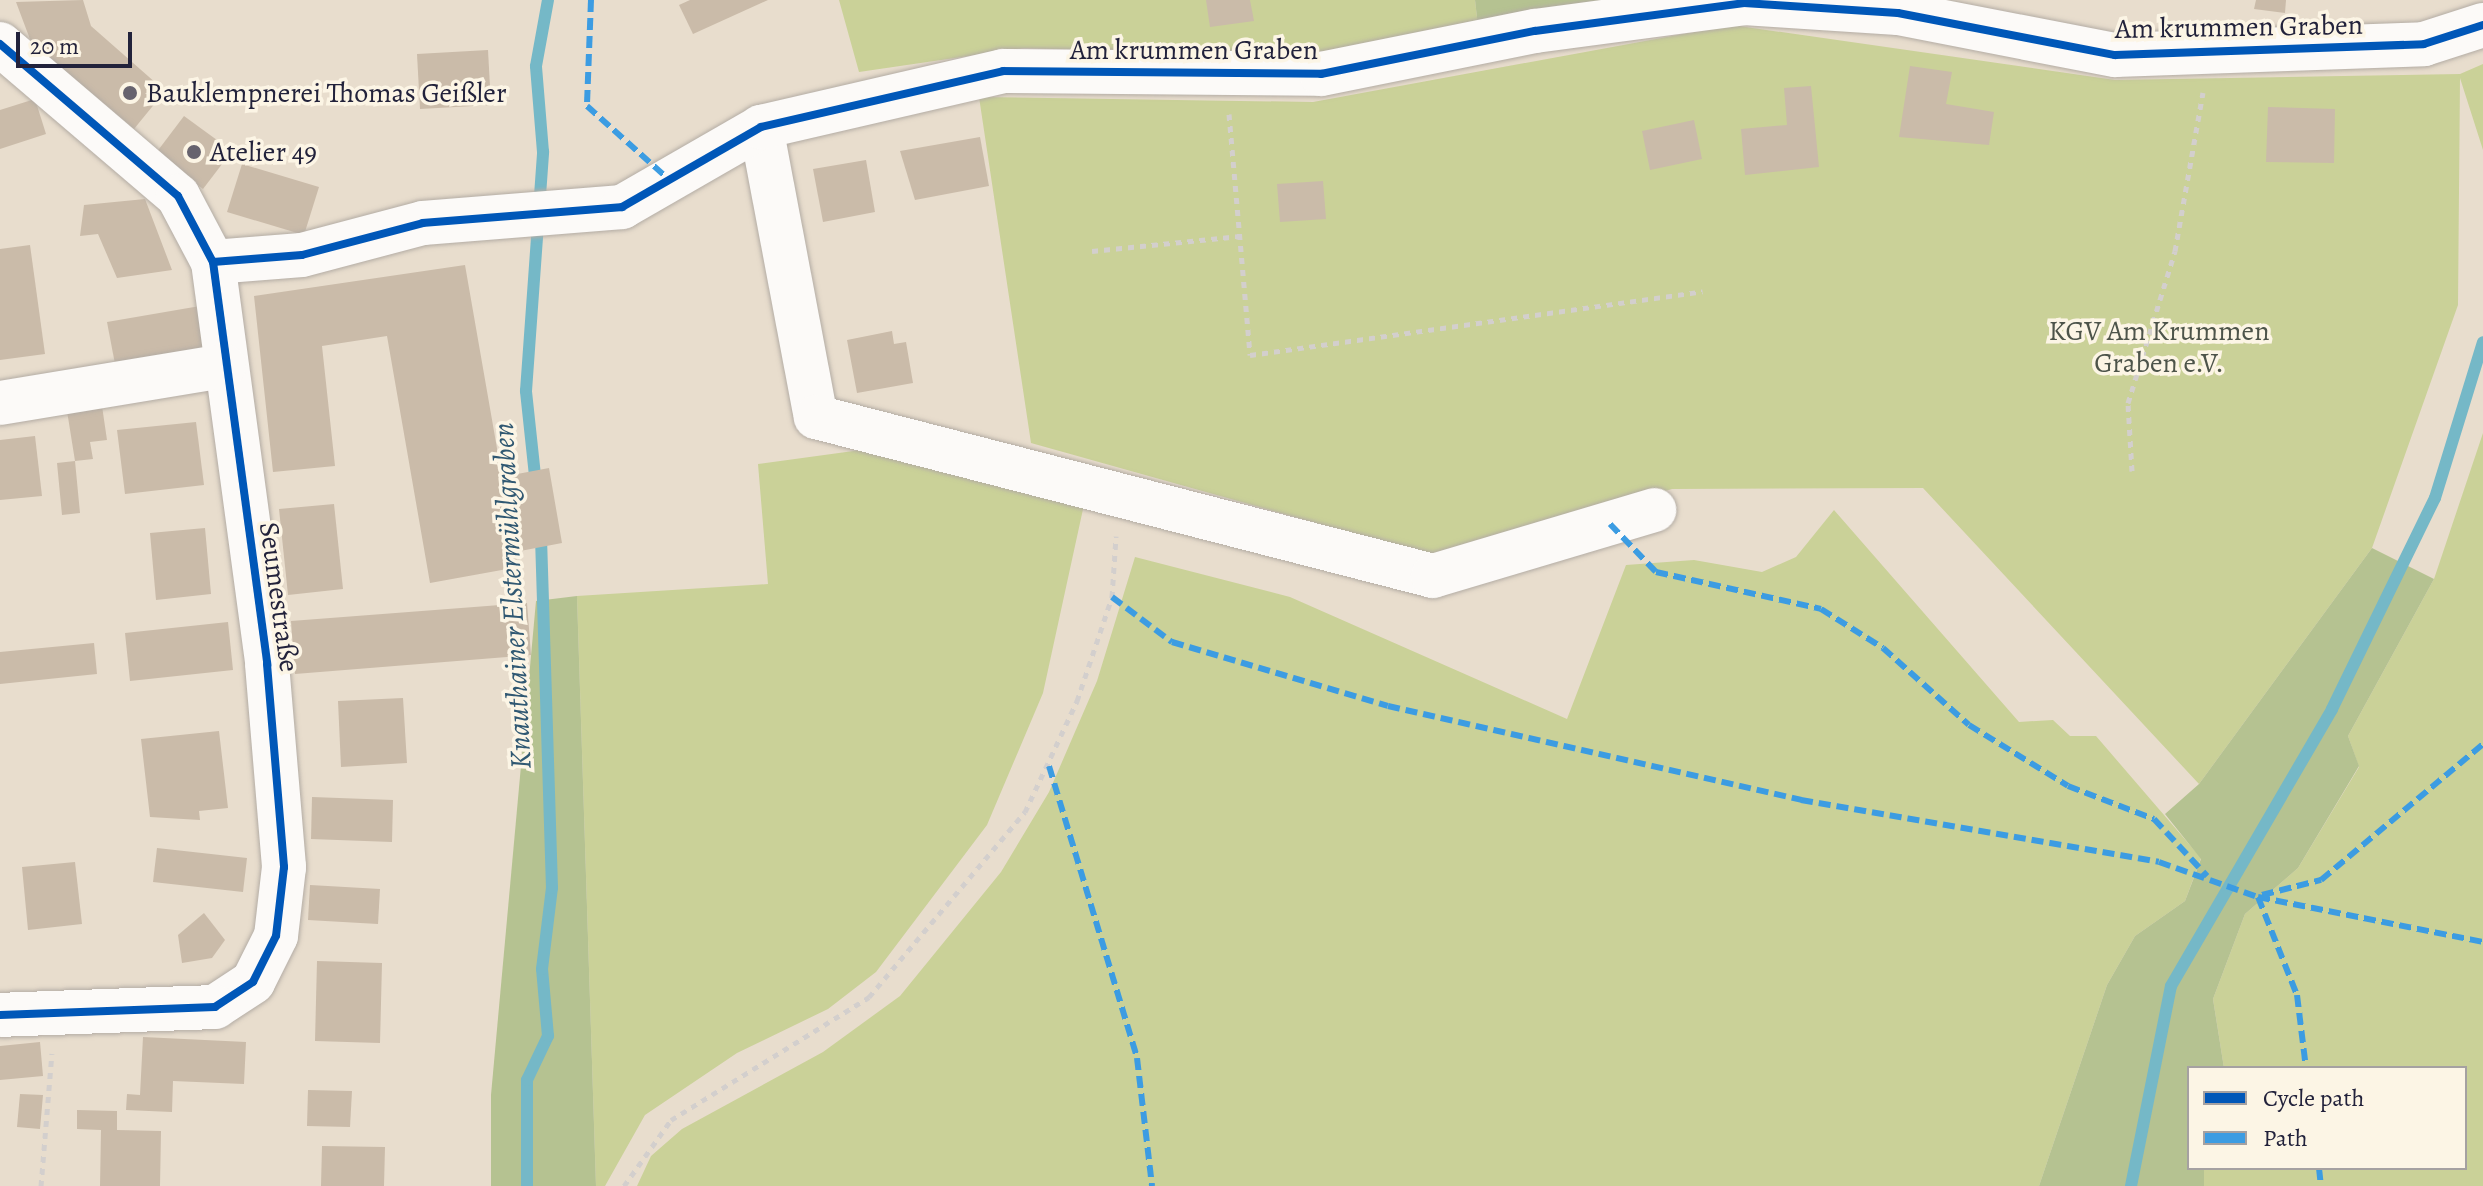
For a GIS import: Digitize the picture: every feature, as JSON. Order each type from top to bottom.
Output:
[{"type":"street","name":"Am krummen Graben","points":[[213,262],[302,255],[423,223],[503,216],[563,216],[622,207],[761,127],[1003,71],[1321,74],[1535,31],[1744,3],[1900,6],[2115,55],[2424,44],[2483,25]]},
{"type":"street","name":"Seumestraße","points":[[0,44],[178,196],[213,262],[283,822],[276,936],[253,982],[215,1007],[0,1015]]},
{"type":"street","points":[[761,127],[808,391],[816,417],[1120,492],[1433,576],[1654,510]]},
{"type":"street","points":[[0,403],[224,366]]},
{"type":"path","points":[[2132,471],[2128,403],[2175,251],[2210,52]]},
{"type":"path","points":[[1225,73],[1250,355],[1703,291]]},
{"type":"path","points":[[1092,251],[1240,236]]},
{"type":"path","points":[[624,1186],[671,1120],[869,997],[1025,812],[1077,701],[1112,597],[1120,492]]},
{"type":"path","points":[[41,1186],[55,1012]]},
{"type":"green space","points":[[839,0],[1475,0],[1478,26],[1309,58],[1024,48],[859,72]]},
{"type":"green space","points":[[1475,0],[1605,0],[1478,26]]},
{"type":"green space","name":"KGV Am Krummen Graben e.V.","points":[[1732,25],[2115,80],[2460,74],[2483,64],[2483,150],[2460,78],[2458,305],[2372,548],[2199,784],[1923,488],[1672,489],[1434,556],[1031,443],[979,97],[1313,102]]},
{"type":"green space","points":[[2483,433],[2483,1186],[2204,1186],[2204,1170],[2467,1170],[2467,1066],[2224,1066],[2213,999],[2245,914],[2298,868],[2359,767],[2348,736],[2434,579]]},
{"type":"green space","points":[[890,446],[1085,500],[1043,693],[987,825],[876,972],[828,1009],[737,1053],[645,1115],[605,1186],[596,1186],[577,596],[768,584],[758,464]]},
{"type":"green space","points":[[1834,510],[2019,722],[2053,720],[2070,736],[2096,736],[2201,858],[2185,901],[2135,936],[2107,985],[2039,1186],[637,1186],[651,1156],[682,1129],[823,1052],[900,996],[1001,872],[1049,792],[1097,681],[1135,557],[1290,597],[1567,719],[1626,565],[1694,560],[1762,572],[1796,557]]},
{"type":"green space","points":[[2372,548],[2434,579],[2348,736],[2359,766],[2298,868],[2245,914],[2213,999],[2224,1066],[2187,1066],[2187,1170],[2204,1170],[2204,1186],[2039,1186],[2107,985],[2135,936],[2185,901],[2201,859],[2165,814],[2199,784]]},
{"type":"green space","points":[[577,596],[596,1186],[491,1186],[491,1095],[536,601]]},
{"type":"building","points":[[83,0],[91,26],[165,91],[134,129],[31,42],[16,2]]},
{"type":"building","points":[[690,0],[768,0],[693,34],[679,5]]},
{"type":"building","points":[[1206,0],[1250,0],[1254,21],[1210,27]]},
{"type":"building","points":[[2256,0],[2286,0],[2285,13],[2254,9]]},
{"type":"building","points":[[488,50],[491,105],[420,109],[417,54]]},
{"type":"building","points":[[1910,66],[1952,72],[1946,104],[1994,112],[1989,145],[1899,137]]},
{"type":"building","points":[[1811,86],[1819,167],[1745,175],[1741,129],[1787,125],[1784,88]]},
{"type":"building","points":[[35,99],[46,134],[0,149],[0,110]]},
{"type":"building","points":[[2268,107],[2335,109],[2334,163],[2266,162]]},
{"type":"building","name":"Atelier 49","points":[[184,116],[232,151],[203,189],[156,153]]},
{"type":"building","points":[[1694,120],[1702,159],[1650,170],[1642,131]]},
{"type":"building","points":[[980,137],[989,186],[915,200],[900,151]]},
{"type":"building","points":[[866,160],[875,212],[823,222],[813,169]]},
{"type":"building","points":[[242,164],[319,187],[304,235],[227,212]]},
{"type":"building","points":[[1323,181],[1326,219],[1280,222],[1277,184]]},
{"type":"building","points":[[145,199],[172,270],[117,278],[98,234],[80,236],[84,205]]},
{"type":"building","points":[[30,245],[45,354],[0,360],[0,249]]},
{"type":"building","points":[[465,265],[502,477],[549,468],[562,543],[515,552],[518,567],[430,583],[387,336],[322,346],[335,466],[273,472],[254,296]]},
{"type":"building","points":[[200,306],[207,348],[115,364],[107,322]]},
{"type":"building","points":[[892,331],[894,344],[906,342],[913,383],[857,393],[847,340]]},
{"type":"building","points":[[102,406],[107,440],[90,442],[93,459],[75,461],[67,411]]},
{"type":"building","points":[[196,422],[204,485],[125,494],[117,430]]},
{"type":"building","points":[[35,436],[42,496],[0,500],[0,440]]},
{"type":"building","points":[[75,461],[80,513],[62,515],[57,463]]},
{"type":"building","points":[[334,504],[343,589],[288,595],[279,509]]},
{"type":"building","points":[[205,528],[211,594],[156,600],[150,533]]},
{"type":"building","points":[[527,603],[531,655],[295,674],[291,621]]},
{"type":"building","points":[[228,622],[233,670],[130,681],[125,633]]},
{"type":"building","points":[[94,643],[97,674],[0,684],[0,652]]},
{"type":"building","points":[[403,698],[407,763],[341,767],[338,701]]},
{"type":"building","points":[[219,731],[228,808],[199,811],[200,820],[150,817],[141,739]]},
{"type":"building","points":[[312,797],[393,800],[392,842],[311,839]]},
{"type":"building","points":[[157,848],[247,858],[243,892],[153,882]]},
{"type":"building","points":[[75,862],[82,924],[28,930],[22,867]]},
{"type":"building","points":[[310,885],[380,889],[378,924],[308,920]]},
{"type":"building","points":[[204,913],[225,940],[212,958],[182,963],[178,935]]},
{"type":"building","points":[[317,961],[382,963],[380,1043],[315,1041]]},
{"type":"building","points":[[143,1037],[246,1042],[244,1084],[173,1081],[172,1112],[126,1110],[127,1094],[140,1095]]},
{"type":"building","points":[[40,1042],[43,1076],[0,1080],[0,1046]]},
{"type":"building","points":[[308,1090],[352,1091],[350,1127],[307,1126]]},
{"type":"building","points":[[20,1094],[43,1095],[40,1129],[17,1127]]},
{"type":"building","points":[[77,1110],[117,1111],[117,1130],[161,1131],[160,1186],[100,1186],[101,1130],[77,1129]]},
{"type":"building","points":[[322,1146],[385,1147],[384,1186],[321,1186]]},
{"type":"waterway","name":"Knauthainer Elstermühlgraben","points":[[536,485],[526,391],[543,152],[536,66],[548,0]]},
{"type":"waterway","points":[[2131,1186],[2171,986],[2332,709],[2435,498],[2483,342]]},
{"type":"waterway","name":"Knauthainer Elstermühlgraben","points":[[527,1186],[527,1080],[548,1036],[542,969],[552,888],[541,531]]},
{"type":"marked path","points":[[591,0],[587,106],[665,176]]},
{"type":"marked path","points":[[1610,524],[1656,572],[1821,609],[1883,648],[1969,725],[2068,786],[2154,819],[2207,876]]},
{"type":"marked path","points":[[1112,597],[1172,642],[1388,706],[1801,800],[2159,862],[2258,897],[2483,942]]},
{"type":"marked path","points":[[2262,895],[2321,880],[2483,744]]},
{"type":"marked path","points":[[1049,766],[1137,1058],[1152,1186]]},
{"type":"marked path","points":[[2258,897],[2297,995],[2306,1066]]},
{"type":"marked path","points":[[2319,1170],[2321,1186]]},
{"type":"cycle path","points":[[213,262],[302,255],[423,223],[622,207],[761,127],[1003,71],[1321,74],[1535,31],[1744,3],[1898,13],[2115,55],[2424,44],[2483,25]]},
{"type":"cycle path","points":[[0,44],[178,196],[213,262],[267,664],[284,867],[276,936],[253,982],[215,1007],[0,1015]]},
{"type":"place","name":"Bauklempnerei Thomas Geißler","points":[[130,93]]},
{"type":"place","name":"Atelier 49","points":[[194,152]]}]
